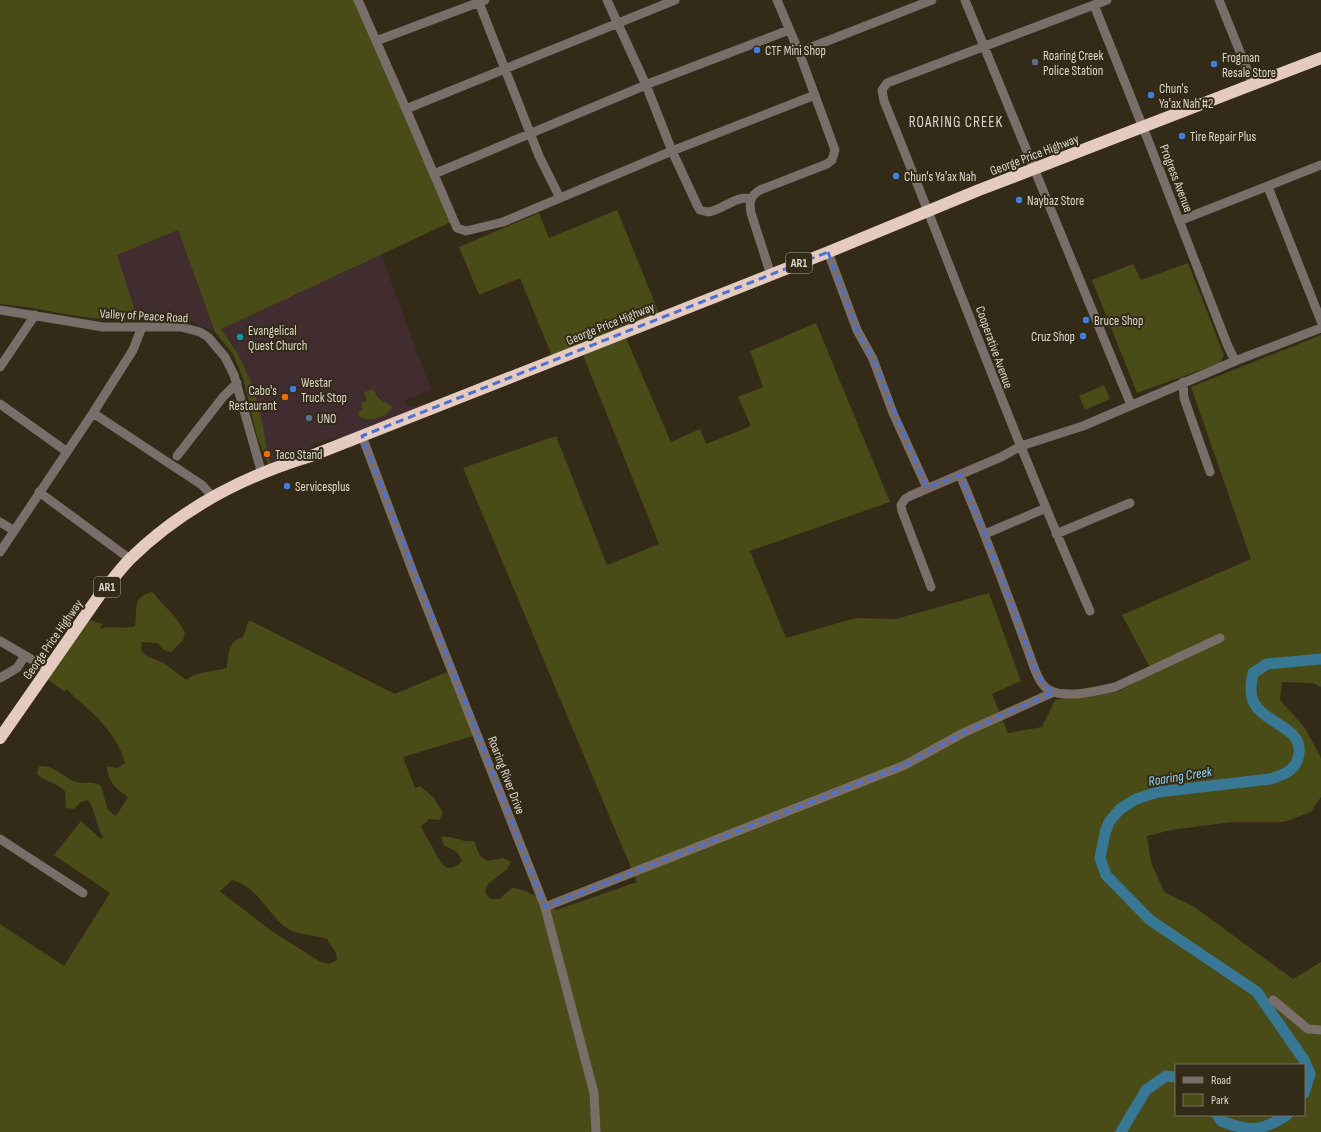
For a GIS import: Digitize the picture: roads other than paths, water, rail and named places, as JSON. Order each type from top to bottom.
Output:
[{"type":"highway","name":"George Price Highway","points":[[0,738],[101,593],[130,559],[172,523],[213,497],[262,474],[771,275],[1143,126],[1321,58]]},
{"type":"street","points":[[358,0],[456,228],[466,231],[503,222],[672,151],[815,95]]},
{"type":"street","points":[[607,0],[646,85],[672,151],[700,210],[713,212],[737,199],[751,199]]},
{"type":"street","points":[[406,109],[506,70],[675,0]]},
{"type":"street","points":[[771,275],[751,213],[751,199],[760,190],[821,166],[832,160],[834,155],[833,144],[815,95],[777,0]]},
{"type":"street","points":[[799,52],[932,0]]},
{"type":"street","points":[[965,0],[1130,405]]},
{"type":"street","points":[[984,47],[1107,0]]},
{"type":"street","points":[[1219,0],[1253,84]]},
{"type":"street","points":[[376,41],[481,1],[539,156],[560,198]]},
{"type":"street","name":"Progress Avenue","points":[[1094,6],[1143,126],[1227,344],[1235,360]]},
{"type":"street","points":[[434,174],[646,85],[788,30]]},
{"type":"street","name":"Cooperative Avenue","points":[[984,47],[886,83],[882,90],[884,101],[929,212],[998,393],[1056,534],[1090,611]]},
{"type":"street","points":[[1179,221],[1321,165]]},
{"type":"street","points":[[1268,187],[1321,321]]},
{"type":"street","points":[[828,252],[857,330],[873,359],[893,413],[927,488]]},
{"type":"street","name":"Valley of Peace Road","points":[[0,310],[103,327],[180,327],[200,332],[208,337],[220,349],[230,366],[237,383],[262,474]]},
{"type":"street","points":[[0,367],[35,315]]},
{"type":"street","points":[[0,552],[13,530],[93,413],[133,350],[142,327]]},
{"type":"street","points":[[931,587],[919,562],[901,505],[905,500],[927,488],[960,475],[1021,446],[1083,426],[1235,360],[1321,328]]},
{"type":"street","points":[[1183,382],[1184,398],[1210,472]]},
{"type":"street","points":[[177,456],[223,397],[237,383]]},
{"type":"street","points":[[0,404],[66,452]]},
{"type":"street","points":[[93,413],[202,485],[213,497]]},
{"type":"street","name":"Roaring River Drive","points":[[362,436],[414,575],[545,907],[594,1093],[596,1132]]},
{"type":"street","points":[[960,475],[986,534],[1035,668],[1043,684],[1048,690],[1067,694],[1100,691],[1115,687],[1142,673],[1220,638]]},
{"type":"street","points":[[40,492],[130,559]]},
{"type":"street","points":[[1056,534],[1130,503]]},
{"type":"street","points":[[986,534],[1046,508]]},
{"type":"street","points":[[0,522],[13,530]]},
{"type":"street","points":[[0,641],[48,669]]},
{"type":"street","points":[[0,678],[17,668],[25,656]]},
{"type":"street","points":[[545,907],[905,765],[963,733],[1054,692]]},
{"type":"street","points":[[0,839],[83,893]]},
{"type":"street","points":[[1273,1000],[1308,1029],[1321,1030]]},
{"type":"waterway","name":"Roaring Creek","points":[[1305,1090],[1310,1074],[1304,1060],[1257,992],[1150,920],[1106,875],[1100,858],[1105,833],[1109,822],[1120,809],[1136,799],[1158,792],[1270,779],[1291,770],[1298,758],[1299,748],[1297,740],[1291,733],[1267,717],[1254,703],[1251,692],[1253,673],[1267,664],[1321,659]]},
{"type":"waterway","name":"Roaring Creek","points":[[1121,1132],[1146,1090],[1166,1076],[1175,1077]]},
{"type":"waterway","name":"Roaring Creek","points":[[1218,1116],[1221,1121],[1231,1125],[1248,1128],[1269,1125],[1286,1116]]},
{"type":"place","name":"CTF Mini Shop","points":[[757,50]]},
{"type":"place","name":"Roaring Creek Police Station","points":[[1035,62]]},
{"type":"place","name":"Frogman Resale Store","points":[[1214,64]]},
{"type":"place","name":"Chun's Ya'ax Nah #2","points":[[1151,95]]},
{"type":"place","name":"Tire Repair Plus","points":[[1182,136]]},
{"type":"place","name":"Chun's Ya'ax Nah","points":[[896,176]]},
{"type":"place","name":"Naybaz Store","points":[[1019,200]]},
{"type":"place","name":"Bruce Shop","points":[[1086,320]]},
{"type":"place","name":"Cruz Shop","points":[[1083,336]]},
{"type":"place","name":"Evangelical Quest Church","points":[[240,337]]},
{"type":"place","name":"Westar Truck Stop","points":[[293,389]]},
{"type":"place","name":"Cabo's Restaurant","points":[[285,397]]},
{"type":"place","name":"UNO","points":[[309,418]]},
{"type":"place","name":"Taco Stand","points":[[267,454]]},
{"type":"place","name":"Servicesplus","points":[[287,486]]},
{"type":"district","name":"ROARING CREEK","points":[[956,122]]}]
